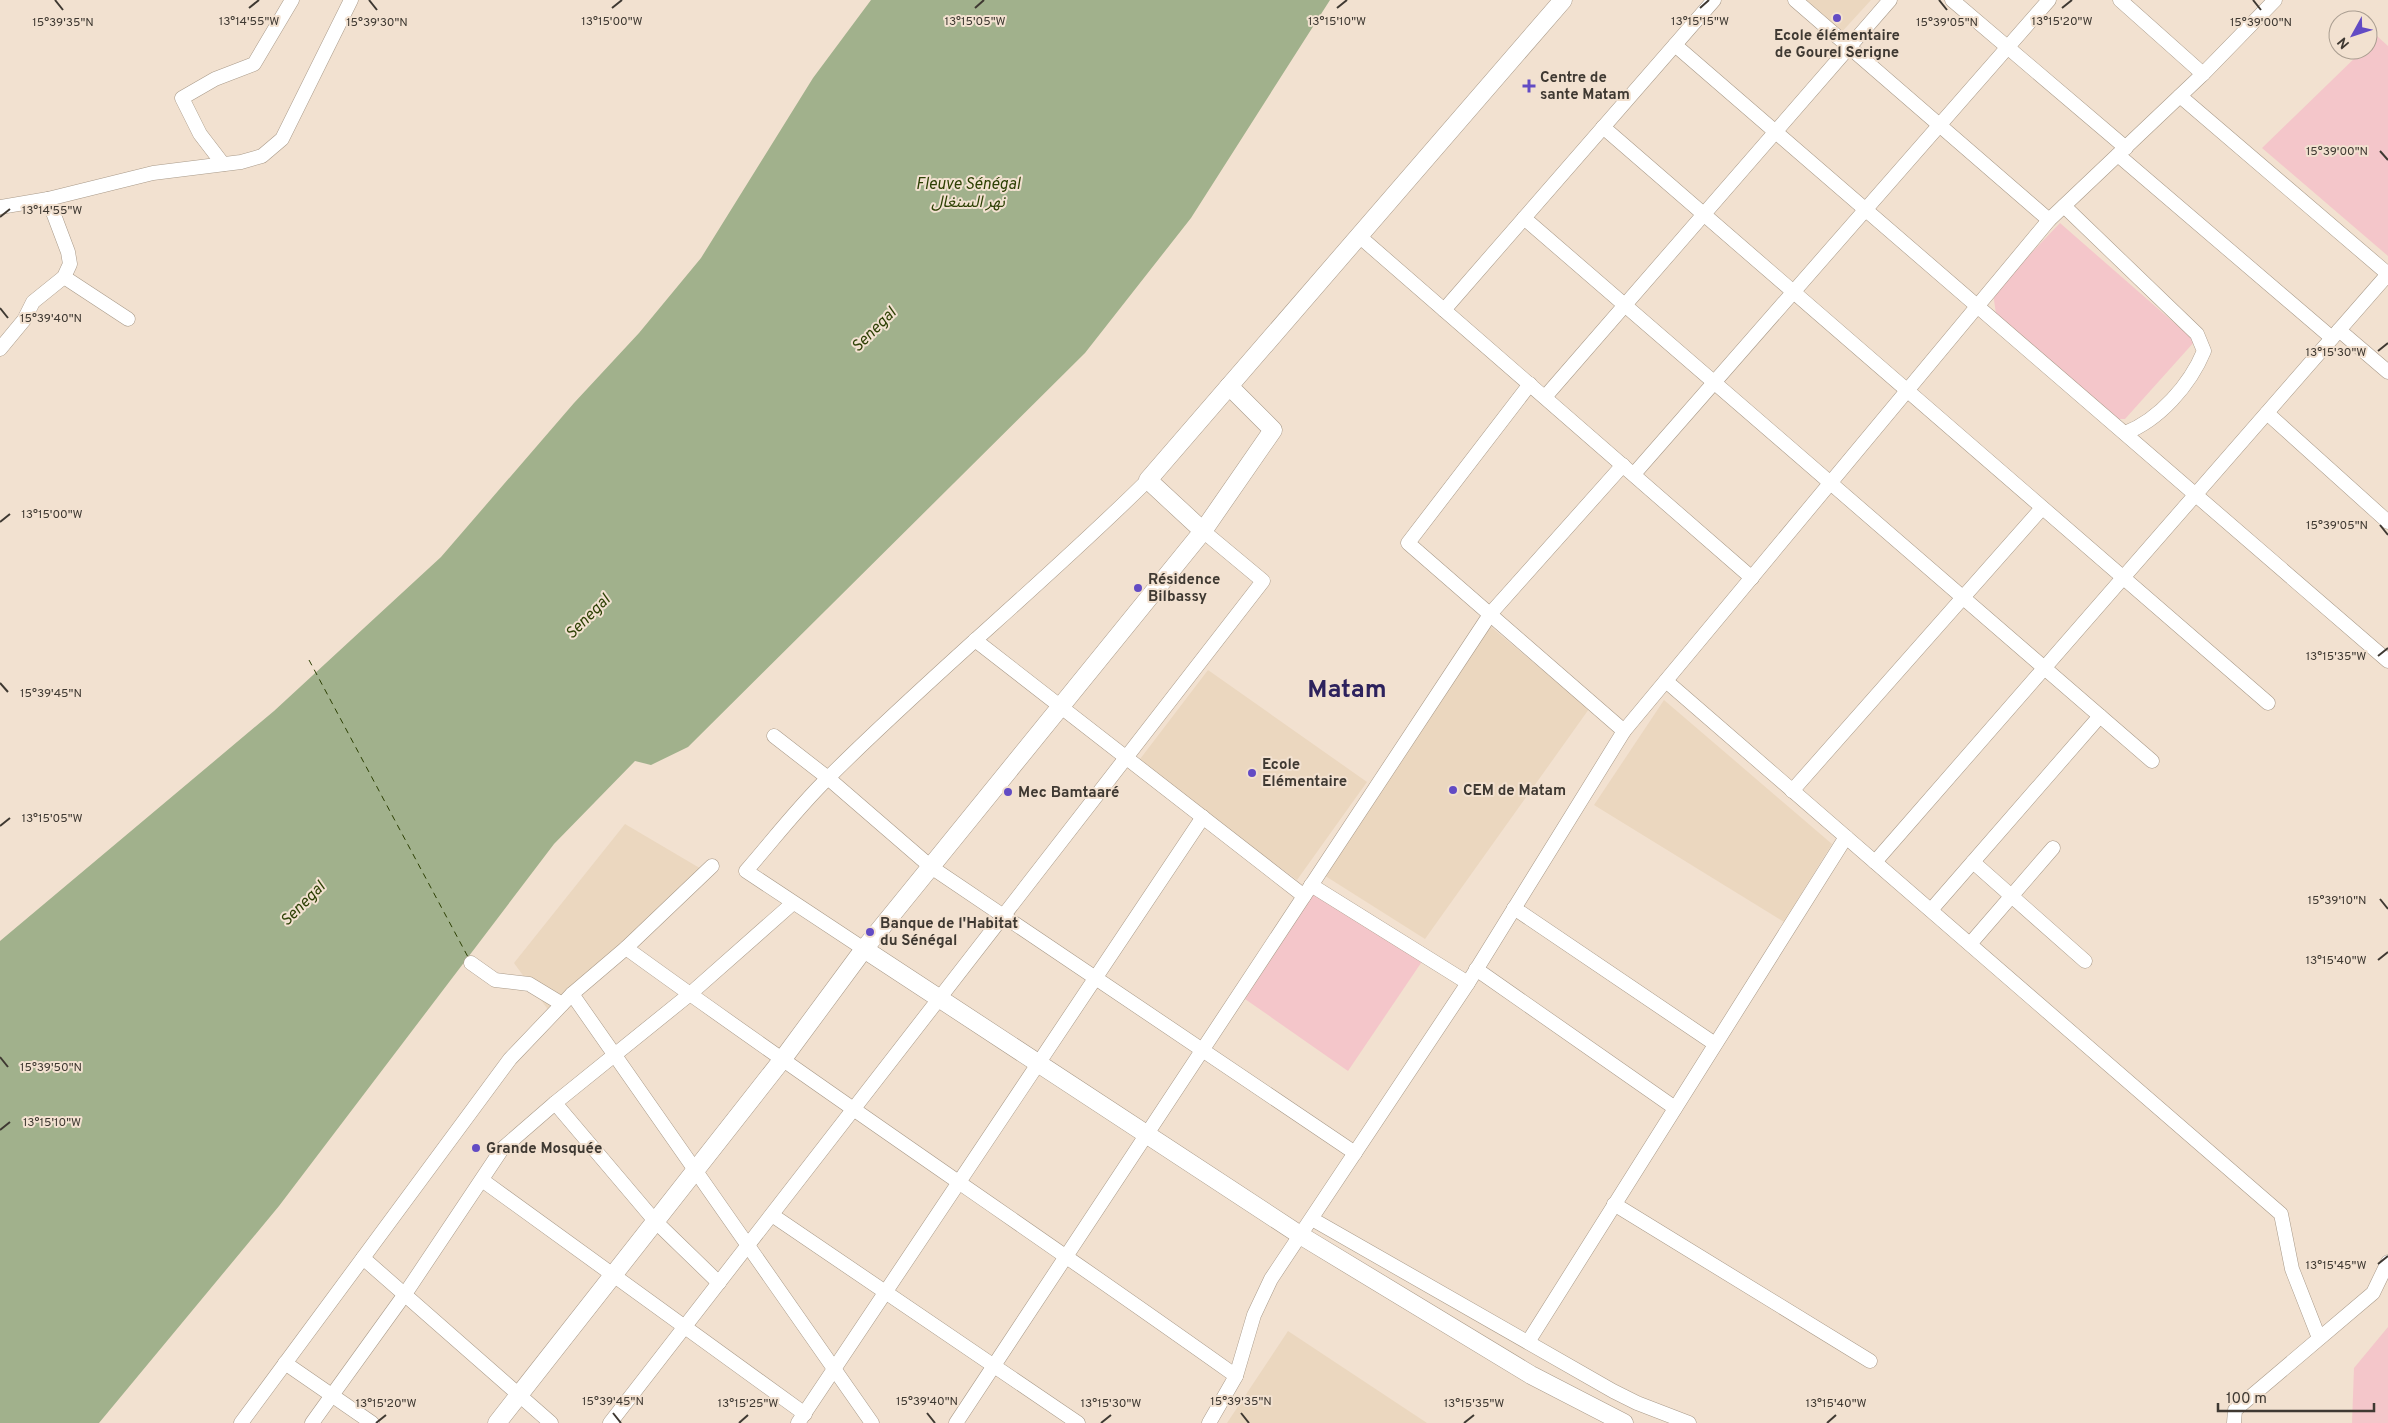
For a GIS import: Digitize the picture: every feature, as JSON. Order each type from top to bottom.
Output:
[{"type":"main road","points":[[1203,531],[1148,480],[1563,0]]},
{"type":"main road","points":[[497,1423],[782,1060],[864,950],[1062,708],[1203,531],[1273,430],[1229,386]]},
{"type":"main road","points":[[864,950],[1300,1235],[1532,1375],[1624,1423]]},
{"type":"street","points":[[223,164],[200,134],[182,98],[215,79],[254,64],[292,0]]},
{"type":"street","points":[[0,207],[48,199],[153,173],[223,164],[262,156],[282,139],[351,0]]},
{"type":"street","points":[[1444,310],[1714,0]]},
{"type":"street","points":[[1795,0],[2049,220]]},
{"type":"street","points":[[1545,397],[1890,0]]},
{"type":"street","points":[[1952,0],[2008,48],[2122,152],[2336,334],[2388,372]]},
{"type":"street","points":[[956,1423],[1491,613],[1714,382],[2049,0]]},
{"type":"street","points":[[2120,0],[2203,74]]},
{"type":"street","points":[[1209,1423],[1236,1376],[1254,1315],[1271,1279],[1468,982],[1624,731],[1831,483],[1976,305],[2049,220],[2203,74],[2275,0]]},
{"type":"street","points":[[1675,45],[2388,661]]},
{"type":"street","points":[[1875,862],[2388,274],[2180,96]]},
{"type":"street","points":[[1603,127],[2268,703]]},
{"type":"street","points":[[0,349],[24,320],[33,302],[64,276],[70,264],[68,252],[48,199]]},
{"type":"street","points":[[2064,206],[2197,334],[2204,351],[2188,381],[2153,417],[2138,428],[2125,433]]},
{"type":"street","points":[[1524,218],[2152,761]]},
{"type":"street","points":[[1359,236],[1752,578]]},
{"type":"street","points":[[64,276],[128,319]]},
{"type":"street","points":[[1530,384],[1408,543],[1491,613],[1624,731]]},
{"type":"street","points":[[2266,413],[2388,522]]},
{"type":"street","points":[[864,950],[746,871],[828,778],[975,640],[1097,531],[1148,480]]},
{"type":"street","points":[[1792,791],[2042,508]]},
{"type":"street","points":[[610,1423],[1263,581],[1203,531]]},
{"type":"street","points":[[975,640],[1203,817],[1308,891],[1468,982]]},
{"type":"street","points":[[1666,681],[2281,1214],[2292,1269],[2319,1338]]},
{"type":"street","points":[[1930,910],[2100,716]]},
{"type":"street","points":[[774,736],[828,778],[932,867],[1355,1153]]},
{"type":"street","points":[[482,1180],[684,1328],[802,1418],[1203,817]]},
{"type":"street","points":[[1528,1342],[1846,837]]},
{"type":"street","points":[[1970,944],[2053,848]]},
{"type":"street","points":[[1973,862],[2085,962]]},
{"type":"street","points":[[241,1423],[510,1059],[567,999],[626,948],[712,866]]},
{"type":"street","points":[[312,1423],[405,1294],[502,1149],[554,1104],[690,994],[793,903]]},
{"type":"street","points":[[1514,908],[1715,1044]]},
{"type":"street","points":[[626,948],[782,1060],[1067,1255],[1236,1376]]},
{"type":"street","points":[[471,963],[495,980],[529,984],[567,999],[614,1055],[872,1423]]},
{"type":"street","points":[[1476,969],[1675,1108]]},
{"type":"street","points":[[554,1104],[656,1221],[719,1283]]},
{"type":"street","points":[[1614,1204],[1870,1361]]},
{"type":"street","points":[[772,1215],[1078,1423]]},
{"type":"street","points":[[1312,1219],[1613,1391],[1637,1403],[1689,1423]]},
{"type":"street","points":[[363,1258],[551,1423]]},
{"type":"street","points":[[2234,1423],[2235,1410],[2373,1293],[2388,1262]]},
{"type":"street","points":[[285,1363],[372,1423]]},
{"type":"street","points":[[1601,1412],[1613,1391]]},
{"type":"shaded area","name":"Ecole élémentaire de Gourel Serigne","points":[[1798,0],[1871,0],[1839,35]]},
{"type":"shaded area","points":[[2378,37],[2388,46],[2388,256],[2262,148],[2353,60],[2378,60]]},
{"type":"shaded area","points":[[2060,223],[2195,341],[2125,419],[2116,419],[1996,314],[1993,293]]},
{"type":"shaded area","name":"CEM de Matam","points":[[1490,626],[1589,709],[1425,939],[1319,872]]},
{"type":"shaded area","name":"Ecole Elémentaire","points":[[1208,670],[1367,782],[1297,880],[1137,763]]},
{"type":"shaded area","points":[[1664,700],[1832,844],[1784,922],[1594,805]]},
{"type":"shaded area","points":[[625,824],[703,870],[549,1011],[514,963]]},
{"type":"shaded area","points":[[1315,892],[1423,960],[1348,1071],[1245,999]]},
{"type":"shaded area","points":[[2388,1327],[2388,1423],[2352,1423],[2354,1368]]},
{"type":"shaded area","points":[[1288,1331],[1427,1423],[1227,1423]]},
{"type":"water","name":"Fleuve Sénégal نهر السنغال","points":[[871,0],[1330,0],[1191,218],[1085,353],[688,747],[651,765],[635,761],[554,844],[279,1206],[99,1423],[0,1423],[0,941],[274,711],[441,557],[574,403],[639,333],[701,258],[813,78]]},
{"type":"ferry route","points":[[309,660],[468,957]]},
{"type":"place","name":"Ecole élémentaire de Gourel Serigne","points":[[1837,18]]},
{"type":"place","name":"Centre de sante Matam","points":[[1529,86]]},
{"type":"place","name":"Résidence Bilbassy","points":[[1138,588]]},
{"type":"place","name":"Ecole Elémentaire","points":[[1252,773]]},
{"type":"place","name":"CEM de Matam","points":[[1453,790]]},
{"type":"place","name":"Mec Bamtaaré","points":[[1008,792]]},
{"type":"place","name":"Banque de l'Habitat du Sénégal","points":[[870,932]]},
{"type":"place","name":"Grande Mosquée","points":[[476,1148]]},
{"type":"district","name":"Matam","points":[[1347,688]]},
{"type":"water label","name":"Senegal","points":[[873,329]]},
{"type":"water label","name":"Senegal","points":[[587,616]]},
{"type":"water label","name":"Senegal","points":[[302,903]]}]
